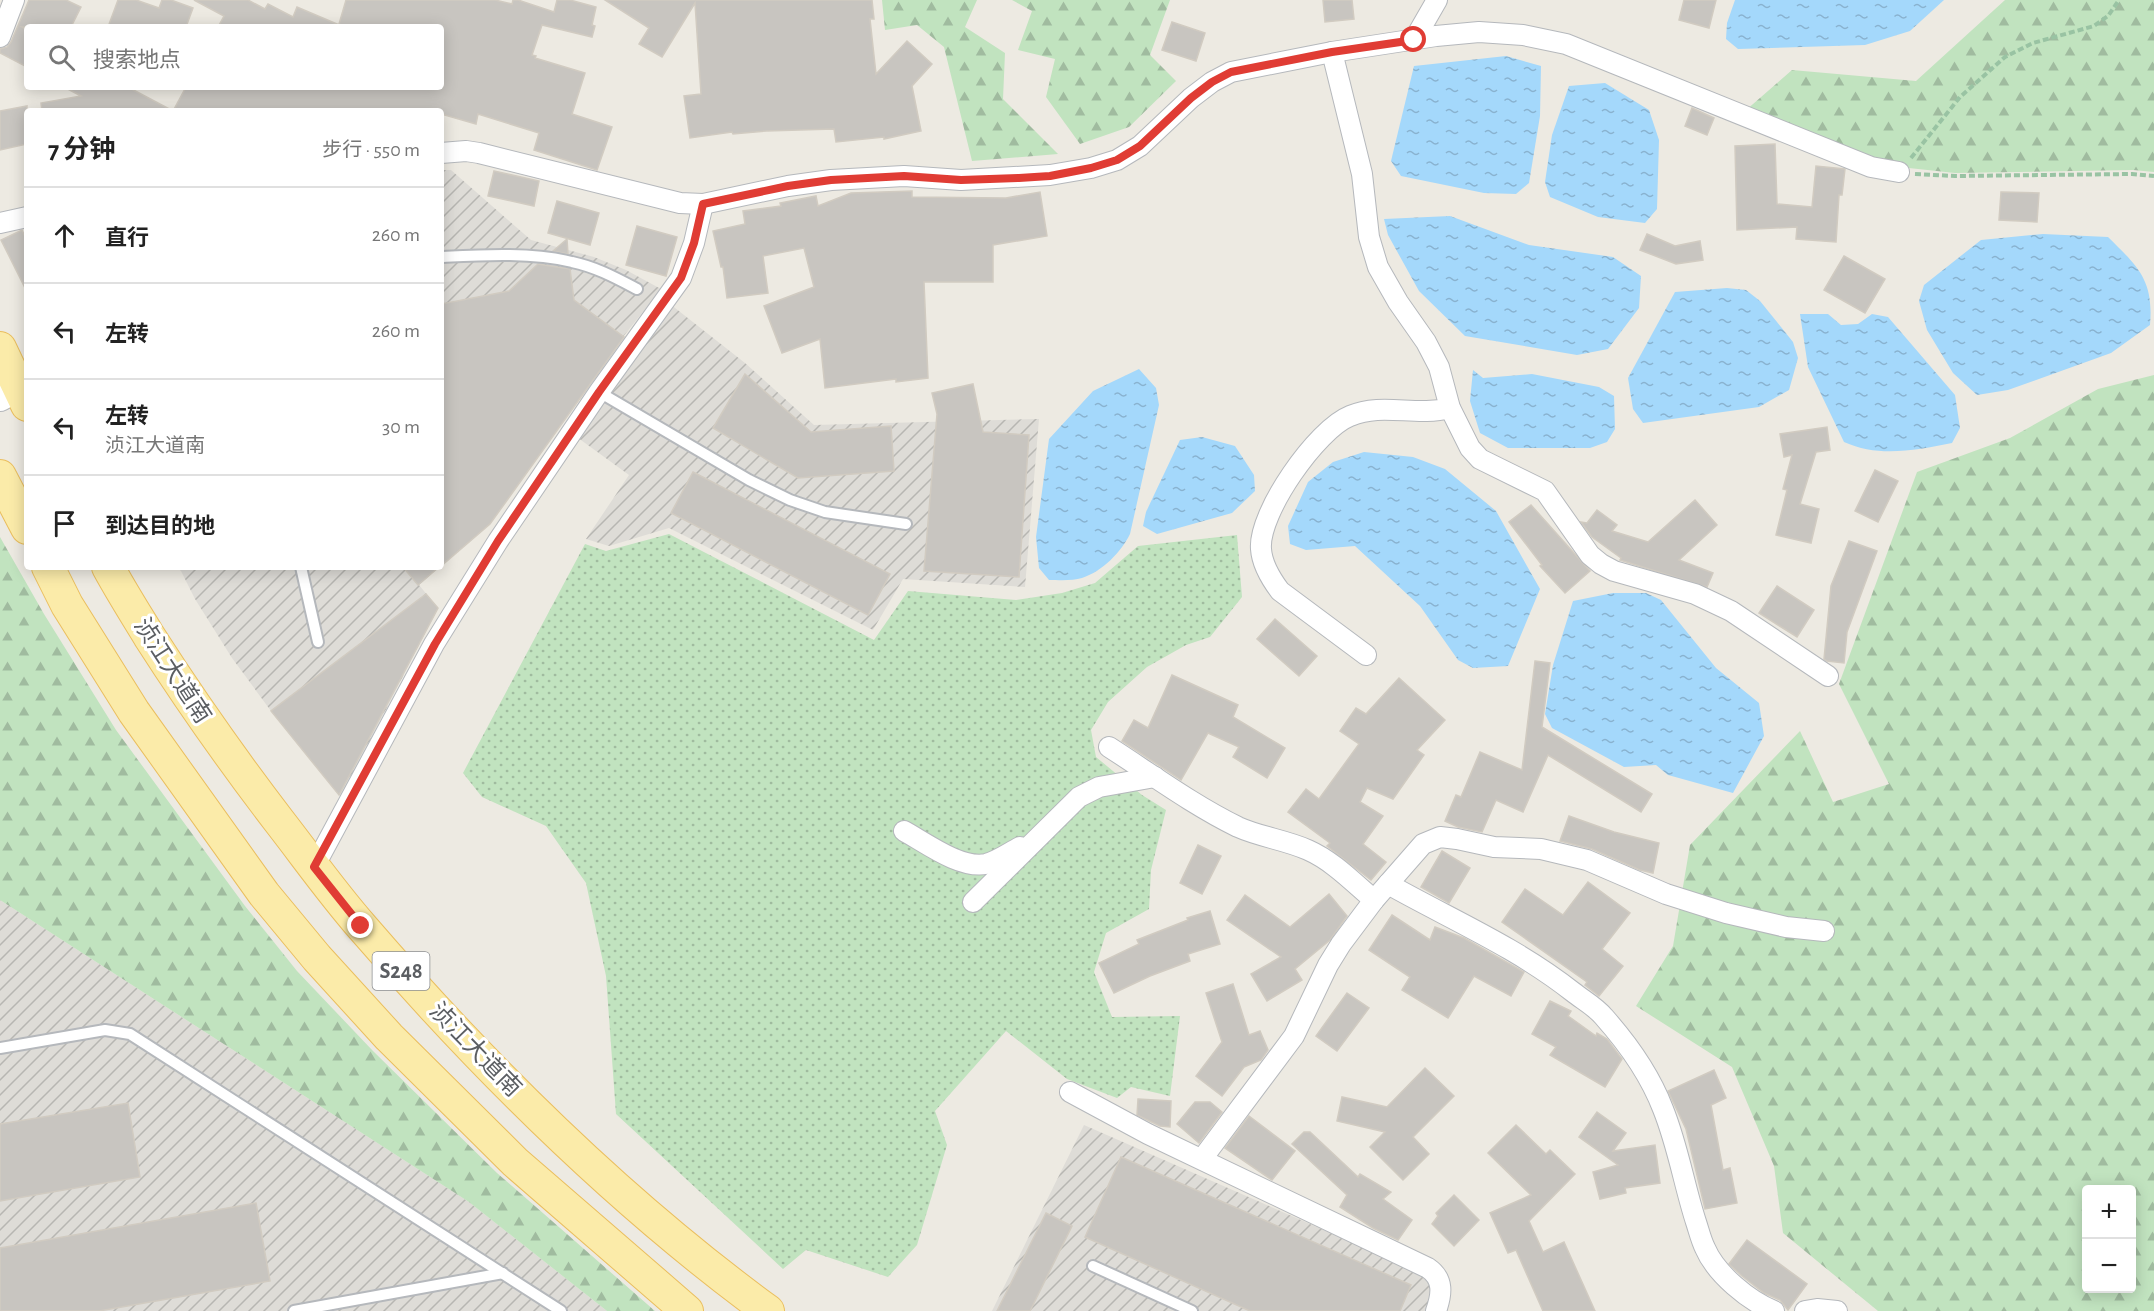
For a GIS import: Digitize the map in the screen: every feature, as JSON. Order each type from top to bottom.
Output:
[{"type":"main road","points":[[0,348],[20,400]]},
{"type":"main road","points":[[0,476],[24,522]]},
{"type":"main road","name":"浈江大道南","points":[[50,570],[67,605],[134,712],[264,894],[317,958],[389,1037],[515,1162],[687,1311]]},
{"type":"main road","name":"浈江大道南","points":[[110,570],[183,690],[229,756],[361,926],[432,1006],[544,1122],[705,1264],[768,1311]]},
{"type":"street","points":[[0,37],[14,0]]},
{"type":"street","points":[[1414,40],[1437,0]]},
{"type":"street","points":[[444,153],[466,151],[479,153],[680,203],[703,204],[788,186],[831,180],[904,176],[961,180],[1050,176],[1117,160],[1140,146],[1191,98],[1212,82],[1231,72],[1332,52],[1479,32],[1523,35],[1566,44],[1871,167],[1899,172]]},
{"type":"street","points":[[1332,52],[1362,174],[1369,237],[1378,267],[1398,302],[1426,342],[1439,367],[1450,408],[1470,448],[1480,459],[1545,491],[1590,555],[1601,564],[1614,571],[1695,594],[1731,611],[1828,676]]},
{"type":"street","points":[[314,867],[435,644],[498,541],[599,392],[681,278],[694,243],[703,204]]},
{"type":"street","points":[[0,223],[24,218]]},
{"type":"street","points":[[1366,655],[1280,591],[1272,581],[1261,550],[1264,525],[1287,481],[1311,447],[1347,417],[1362,411],[1385,409],[1424,413],[1450,408]]},
{"type":"street","points":[[1109,747],[1210,812],[1241,828],[1283,840],[1310,851],[1341,872],[1374,900]]},
{"type":"street","points":[[973,902],[1079,797],[1099,787],[1155,777]]},
{"type":"street","points":[[904,831],[960,862],[972,865],[988,864],[1041,836]]},
{"type":"street","points":[[1202,1159],[1294,1036],[1328,965],[1374,900],[1423,844],[1440,837],[1494,847],[1541,849],[1587,860],[1666,894],[1726,913],[1786,927],[1824,931]]},
{"type":"street","points":[[1388,884],[1436,911],[1492,938],[1551,975],[1603,1015],[1640,1064],[1663,1107],[1677,1146],[1689,1199],[1705,1250],[1741,1291],[1774,1311]]},
{"type":"street","points":[[1070,1092],[1148,1134],[1428,1268],[1436,1273],[1441,1287],[1436,1311]]},
{"type":"street","points":[[1805,1311],[1817,1309],[1837,1311]]},
{"type":"lane","points":[[444,257],[526,256],[571,261],[602,271],[637,289]]},
{"type":"lane","points":[[599,392],[749,480],[790,500],[825,512],[906,524]]},
{"type":"lane","points":[[303,570],[318,642]]},
{"type":"lane","points":[[0,1048],[105,1030],[130,1034],[561,1311]]},
{"type":"lane","points":[[1093,1266],[1179,1308],[1192,1311]]},
{"type":"lane","points":[[294,1311],[310,1310],[503,1274]]},
{"type":"path","points":[[1899,172],[1960,97],[2005,57],[2033,43],[2094,26],[2108,16],[2119,0]]},
{"type":"path","points":[[1899,172],[1955,176],[2132,174],[2154,176]]},
{"type":"shaded area","points":[[444,170],[451,170],[531,240],[594,257],[626,270],[661,289],[444,562]]},
{"type":"shaded area","points":[[670,304],[745,363],[814,425],[1039,419],[1025,587],[903,579],[873,630],[669,528],[609,546],[586,539],[629,475],[574,435]]},
{"type":"shaded area","points":[[180,570],[436,570],[419,585],[438,608],[341,797],[271,711],[232,658],[195,599]]},
{"type":"shaded area","points":[[0,900],[469,1202],[607,1311],[0,1311]]},
{"type":"shaded area","points":[[1084,1125],[1427,1276],[1433,1288],[1427,1311],[992,1311]]},
{"type":"green space","points":[[882,0],[977,0],[965,27],[1005,53],[1003,99],[1058,154],[972,161],[944,47],[917,25],[885,30]]},
{"type":"green space","points":[[1012,0],[1170,0],[1150,55],[1176,81],[1129,127],[1080,144],[1046,97],[1055,59],[1018,50],[1032,11]]},
{"type":"green space","points":[[2005,0],[2154,0],[2154,172],[2133,170],[1955,173],[1872,164],[1745,111],[1792,70],[1916,81]]},
{"type":"green space","points":[[2154,375],[2154,1311],[1878,1311],[1783,1233],[1774,1166],[1732,1067],[1636,1006],[1673,946],[1690,845],[1800,731],[1833,802],[1889,784],[1839,684],[1917,472],[2010,438],[2098,389]]},
{"type":"green space","points":[[669,534],[874,640],[908,591],[1016,600],[1062,593],[1095,583],[1138,546],[1237,535],[1242,597],[1210,637],[1186,645],[1147,667],[1108,702],[1091,730],[1096,757],[1142,795],[1166,810],[1151,870],[1149,909],[1106,933],[1094,972],[1112,1017],[1180,1016],[1170,1096],[1131,1087],[1117,1098],[1067,1079],[1006,1031],[935,1111],[947,1145],[917,1245],[888,1277],[806,1250],[783,1269],[616,1114],[606,976],[586,883],[546,826],[482,797],[463,773],[585,544],[606,551]]},
{"type":"green space","points":[[0,537],[44,614],[116,730],[245,906],[297,971],[373,1051],[497,1173],[655,1311],[607,1311],[469,1202],[0,900]]},
{"type":"water","points":[[1735,0],[1944,0],[1910,31],[1865,45],[1738,49],[1726,39],[1727,23]]},
{"type":"water","points":[[1506,56],[1541,66],[1540,116],[1529,183],[1516,194],[1484,193],[1401,176],[1391,161],[1414,66]]},
{"type":"water","points":[[1605,83],[1649,110],[1659,140],[1657,209],[1645,223],[1598,217],[1550,197],[1545,182],[1552,135],[1569,86]]},
{"type":"water","points":[[1450,216],[1529,245],[1613,257],[1641,276],[1639,308],[1608,349],[1577,355],[1465,336],[1419,291],[1388,235],[1384,219]]},
{"type":"water","points":[[2043,234],[2108,237],[2135,265],[2146,285],[2151,309],[2150,325],[2111,353],[2008,390],[1977,395],[1953,373],[1927,330],[1919,301],[1924,285],[1981,240]]},
{"type":"water","points":[[1727,288],[1746,290],[1760,301],[1793,342],[1798,358],[1789,390],[1759,407],[1643,423],[1633,409],[1628,378],[1675,292]]},
{"type":"water","points":[[1800,314],[1828,314],[1841,325],[1858,324],[1872,314],[1888,317],[1955,395],[1960,428],[1952,443],[1911,450],[1884,451],[1857,447],[1844,442],[1808,367]]},
{"type":"water","points":[[1139,369],[1156,388],[1159,405],[1130,534],[1116,554],[1090,575],[1078,579],[1049,580],[1039,568],[1036,537],[1049,439],[1093,391]]},
{"type":"water","points":[[1473,370],[1483,378],[1532,374],[1599,387],[1614,396],[1615,429],[1607,442],[1590,448],[1508,448],[1480,433],[1470,401]]},
{"type":"water","points":[[1202,437],[1235,446],[1254,475],[1255,491],[1232,513],[1157,534],[1143,526],[1146,512],[1180,440]]},
{"type":"water","points":[[1364,452],[1413,457],[1445,469],[1496,511],[1540,589],[1508,666],[1473,668],[1458,660],[1420,606],[1355,546],[1306,550],[1290,544],[1288,526],[1308,482],[1333,462]]},
{"type":"water","points":[[1613,593],[1646,593],[1661,600],[1716,668],[1759,703],[1764,736],[1733,793],[1668,775],[1656,765],[1624,767],[1552,728],[1545,714],[1553,665],[1573,601]]},
{"type":"building","points":[[29,0],[66,0],[81,7],[72,24],[24,24],[22,27],[24,28],[24,65],[0,53],[0,49],[7,47]]},
{"type":"building","points":[[118,0],[136,0],[159,8],[162,0],[171,0],[193,8],[187,24],[109,24]]},
{"type":"building","points":[[194,0],[248,0],[265,9],[268,4],[293,17],[297,7],[337,24],[220,24],[224,16]]},
{"type":"building","points":[[346,0],[495,0],[512,4],[513,0],[518,0],[554,12],[557,0],[570,0],[596,7],[592,37],[542,25],[532,55],[536,56],[535,58],[585,73],[572,114],[612,127],[597,170],[534,150],[539,133],[478,114],[476,124],[444,115],[444,108],[175,108],[184,90],[444,90],[444,24],[339,24]]},
{"type":"building","points":[[605,0],[872,0],[874,19],[870,19],[876,74],[907,41],[932,64],[912,86],[921,131],[884,139],[884,137],[836,142],[834,129],[733,134],[732,132],[690,138],[684,96],[701,94],[695,3],[662,57],[639,44],[649,28]]},
{"type":"building","points":[[1323,0],[1352,0],[1354,19],[1325,22]]},
{"type":"building","points":[[1684,0],[1716,0],[1709,28],[1679,20]]},
{"type":"building","points":[[1172,22],[1205,33],[1196,61],[1162,50]]},
{"type":"building","points":[[70,90],[134,90],[167,108],[42,108],[41,103],[81,96]]},
{"type":"building","points":[[27,106],[24,108],[24,145],[0,150],[0,111]]},
{"type":"building","points":[[1692,108],[1714,118],[1707,135],[1685,126]]},
{"type":"building","points":[[1775,144],[1777,204],[1812,207],[1816,166],[1845,169],[1842,195],[1839,195],[1836,242],[1796,239],[1797,227],[1737,230],[1735,146]]},
{"type":"building","points":[[494,171],[539,181],[534,206],[488,196]]},
{"type":"building","points":[[912,191],[912,197],[1006,198],[1040,192],[1047,236],[993,245],[993,282],[924,282],[928,378],[896,382],[896,379],[825,388],[820,339],[782,353],[764,306],[814,287],[804,248],[763,256],[768,293],[727,298],[723,267],[721,267],[713,231],[745,224],[743,211],[781,206],[780,203],[816,196],[818,206],[851,193]]},
{"type":"building","points":[[2001,192],[2039,193],[2037,222],[1999,220]]},
{"type":"building","points":[[557,201],[599,213],[590,245],[548,233]]},
{"type":"building","points":[[637,226],[677,237],[666,276],[626,265]]},
{"type":"building","points":[[22,230],[24,234],[24,286],[1,240]]},
{"type":"building","points":[[1647,234],[1675,246],[1700,241],[1703,260],[1676,264],[1640,250]]},
{"type":"building","points":[[567,239],[568,254],[553,251]]},
{"type":"building","points":[[1844,256],[1885,279],[1865,313],[1824,290]]},
{"type":"building","points":[[538,264],[570,269],[574,300],[624,337],[490,524],[444,563],[444,303],[509,291]]},
{"type":"building","points":[[745,374],[811,432],[891,426],[894,471],[798,478],[713,428]]},
{"type":"building","points":[[973,384],[983,432],[1029,435],[1019,577],[924,571],[937,414],[932,393]]},
{"type":"building","points":[[1827,427],[1830,450],[1816,452],[1800,504],[1819,509],[1811,543],[1776,535],[1787,490],[1783,489],[1792,455],[1784,457],[1780,434]]},
{"type":"building","points":[[1875,470],[1898,481],[1878,522],[1855,511]]},
{"type":"building","points":[[693,472],[890,574],[868,615],[671,513]]},
{"type":"building","points":[[1695,500],[1717,525],[1679,560],[1713,573],[1707,587],[1620,560],[1621,558],[1592,537],[1581,522],[1587,523],[1597,510],[1617,525],[1612,531],[1648,542]]},
{"type":"building","points":[[1531,505],[1590,571],[1565,593],[1540,566],[1542,565],[1509,522]]},
{"type":"building","points":[[1849,541],[1877,551],[1847,632],[1844,663],[1824,659],[1831,586]]},
{"type":"building","points":[[406,570],[436,570],[418,585]]},
{"type":"building","points":[[1777,586],[1814,610],[1797,637],[1759,613]]},
{"type":"building","points":[[426,594],[438,608],[339,795],[271,711]]},
{"type":"building","points":[[1275,619],[1317,656],[1299,676],[1257,639]]},
{"type":"building","points":[[1535,661],[1550,663],[1542,727],[1652,794],[1641,812],[1548,755],[1523,812],[1496,800],[1482,832],[1458,827],[1445,821],[1456,795],[1461,797],[1480,752],[1522,770]]},
{"type":"building","points":[[1172,675],[1238,705],[1233,717],[1285,748],[1267,778],[1233,757],[1239,747],[1208,733],[1181,780],[1122,741],[1134,720],[1148,728]]},
{"type":"building","points":[[1399,678],[1445,720],[1417,750],[1424,755],[1393,799],[1367,788],[1360,802],[1383,816],[1363,844],[1386,862],[1371,880],[1327,846],[1330,843],[1288,812],[1306,789],[1319,799],[1359,744],[1340,731],[1356,708],[1366,714]]},
{"type":"building","points":[[1569,816],[1614,832],[1659,843],[1653,873],[1640,870],[1592,849],[1560,841]]},
{"type":"building","points":[[1198,845],[1221,856],[1202,894],[1180,883]]},
{"type":"building","points":[[1442,851],[1470,868],[1449,903],[1421,887]]},
{"type":"building","points":[[1588,882],[1630,913],[1602,949],[1623,966],[1599,996],[1585,985],[1587,982],[1502,922],[1525,889],[1563,915]]},
{"type":"building","points":[[1329,894],[1347,916],[1330,940],[1295,969],[1302,980],[1267,1001],[1251,974],[1281,957],[1227,920],[1245,895],[1290,927]]},
{"type":"building","points":[[1210,911],[1220,944],[1188,954],[1190,961],[1114,993],[1099,963],[1139,944],[1137,940],[1188,920],[1187,918]]},
{"type":"building","points":[[1392,915],[1430,940],[1435,927],[1464,938],[1524,972],[1511,996],[1474,976],[1448,1018],[1402,990],[1410,977],[1369,950]]},
{"type":"building","points":[[1233,984],[1249,1035],[1260,1031],[1268,1050],[1261,1060],[1244,1067],[1222,1096],[1196,1076],[1222,1042],[1206,993]]},
{"type":"building","points":[[1347,993],[1369,1008],[1337,1051],[1316,1036]]},
{"type":"building","points":[[1550,1001],[1571,1011],[1568,1016],[1596,1036],[1597,1033],[1607,1039],[1622,1059],[1605,1087],[1550,1055],[1556,1047],[1532,1034]]},
{"type":"building","points":[[1425,1068],[1454,1096],[1413,1137],[1429,1154],[1403,1180],[1370,1147],[1385,1132],[1337,1121],[1342,1097],[1387,1107]]},
{"type":"building","points":[[1714,1070],[1726,1098],[1711,1105],[1723,1170],[1730,1168],[1737,1203],[1705,1209],[1686,1129],[1668,1091]]},
{"type":"building","points":[[1138,1099],[1171,1101],[1170,1127],[1160,1126],[1137,1115]]},
{"type":"building","points":[[1195,1102],[1210,1102],[1222,1112],[1199,1143],[1177,1124]]},
{"type":"building","points":[[128,1103],[140,1177],[0,1201],[0,1124]]},
{"type":"building","points":[[1597,1112],[1626,1133],[1613,1151],[1655,1145],[1660,1183],[1625,1188],[1626,1193],[1600,1199],[1593,1172],[1618,1165],[1579,1137]]},
{"type":"building","points":[[1249,1116],[1295,1151],[1272,1180],[1225,1148]]},
{"type":"building","points":[[1516,1125],[1546,1154],[1550,1150],[1575,1174],[1529,1221],[1543,1252],[1564,1242],[1595,1311],[1543,1311],[1516,1250],[1508,1253],[1490,1213],[1531,1195],[1488,1153]]},
{"type":"building","points":[[1304,1132],[1310,1132],[1358,1177],[1360,1174],[1391,1192],[1383,1199],[1412,1220],[1398,1240],[1373,1228],[1340,1207],[1347,1195],[1292,1144]]},
{"type":"building","points":[[1121,1157],[1411,1285],[1400,1311],[1250,1311],[1085,1237]]},
{"type":"building","points":[[1454,1195],[1479,1220],[1454,1246],[1432,1224],[1438,1216],[1436,1213]]},
{"type":"building","points":[[256,1203],[270,1281],[99,1311],[0,1311],[0,1248]]},
{"type":"building","points":[[1046,1213],[1072,1226],[1030,1311],[997,1311]]},
{"type":"building","points":[[1747,1240],[1807,1284],[1788,1310],[1780,1300],[1764,1293],[1729,1264]]},
{"type":"route","points":[[361,926],[314,867],[435,644],[498,541],[599,392],[681,278],[694,243],[703,204],[788,186],[831,180],[904,176],[961,180],[1019,178],[1050,176],[1091,168],[1117,160],[1140,146],[1191,98],[1212,82],[1231,72],[1332,52],[1414,40]]}]
